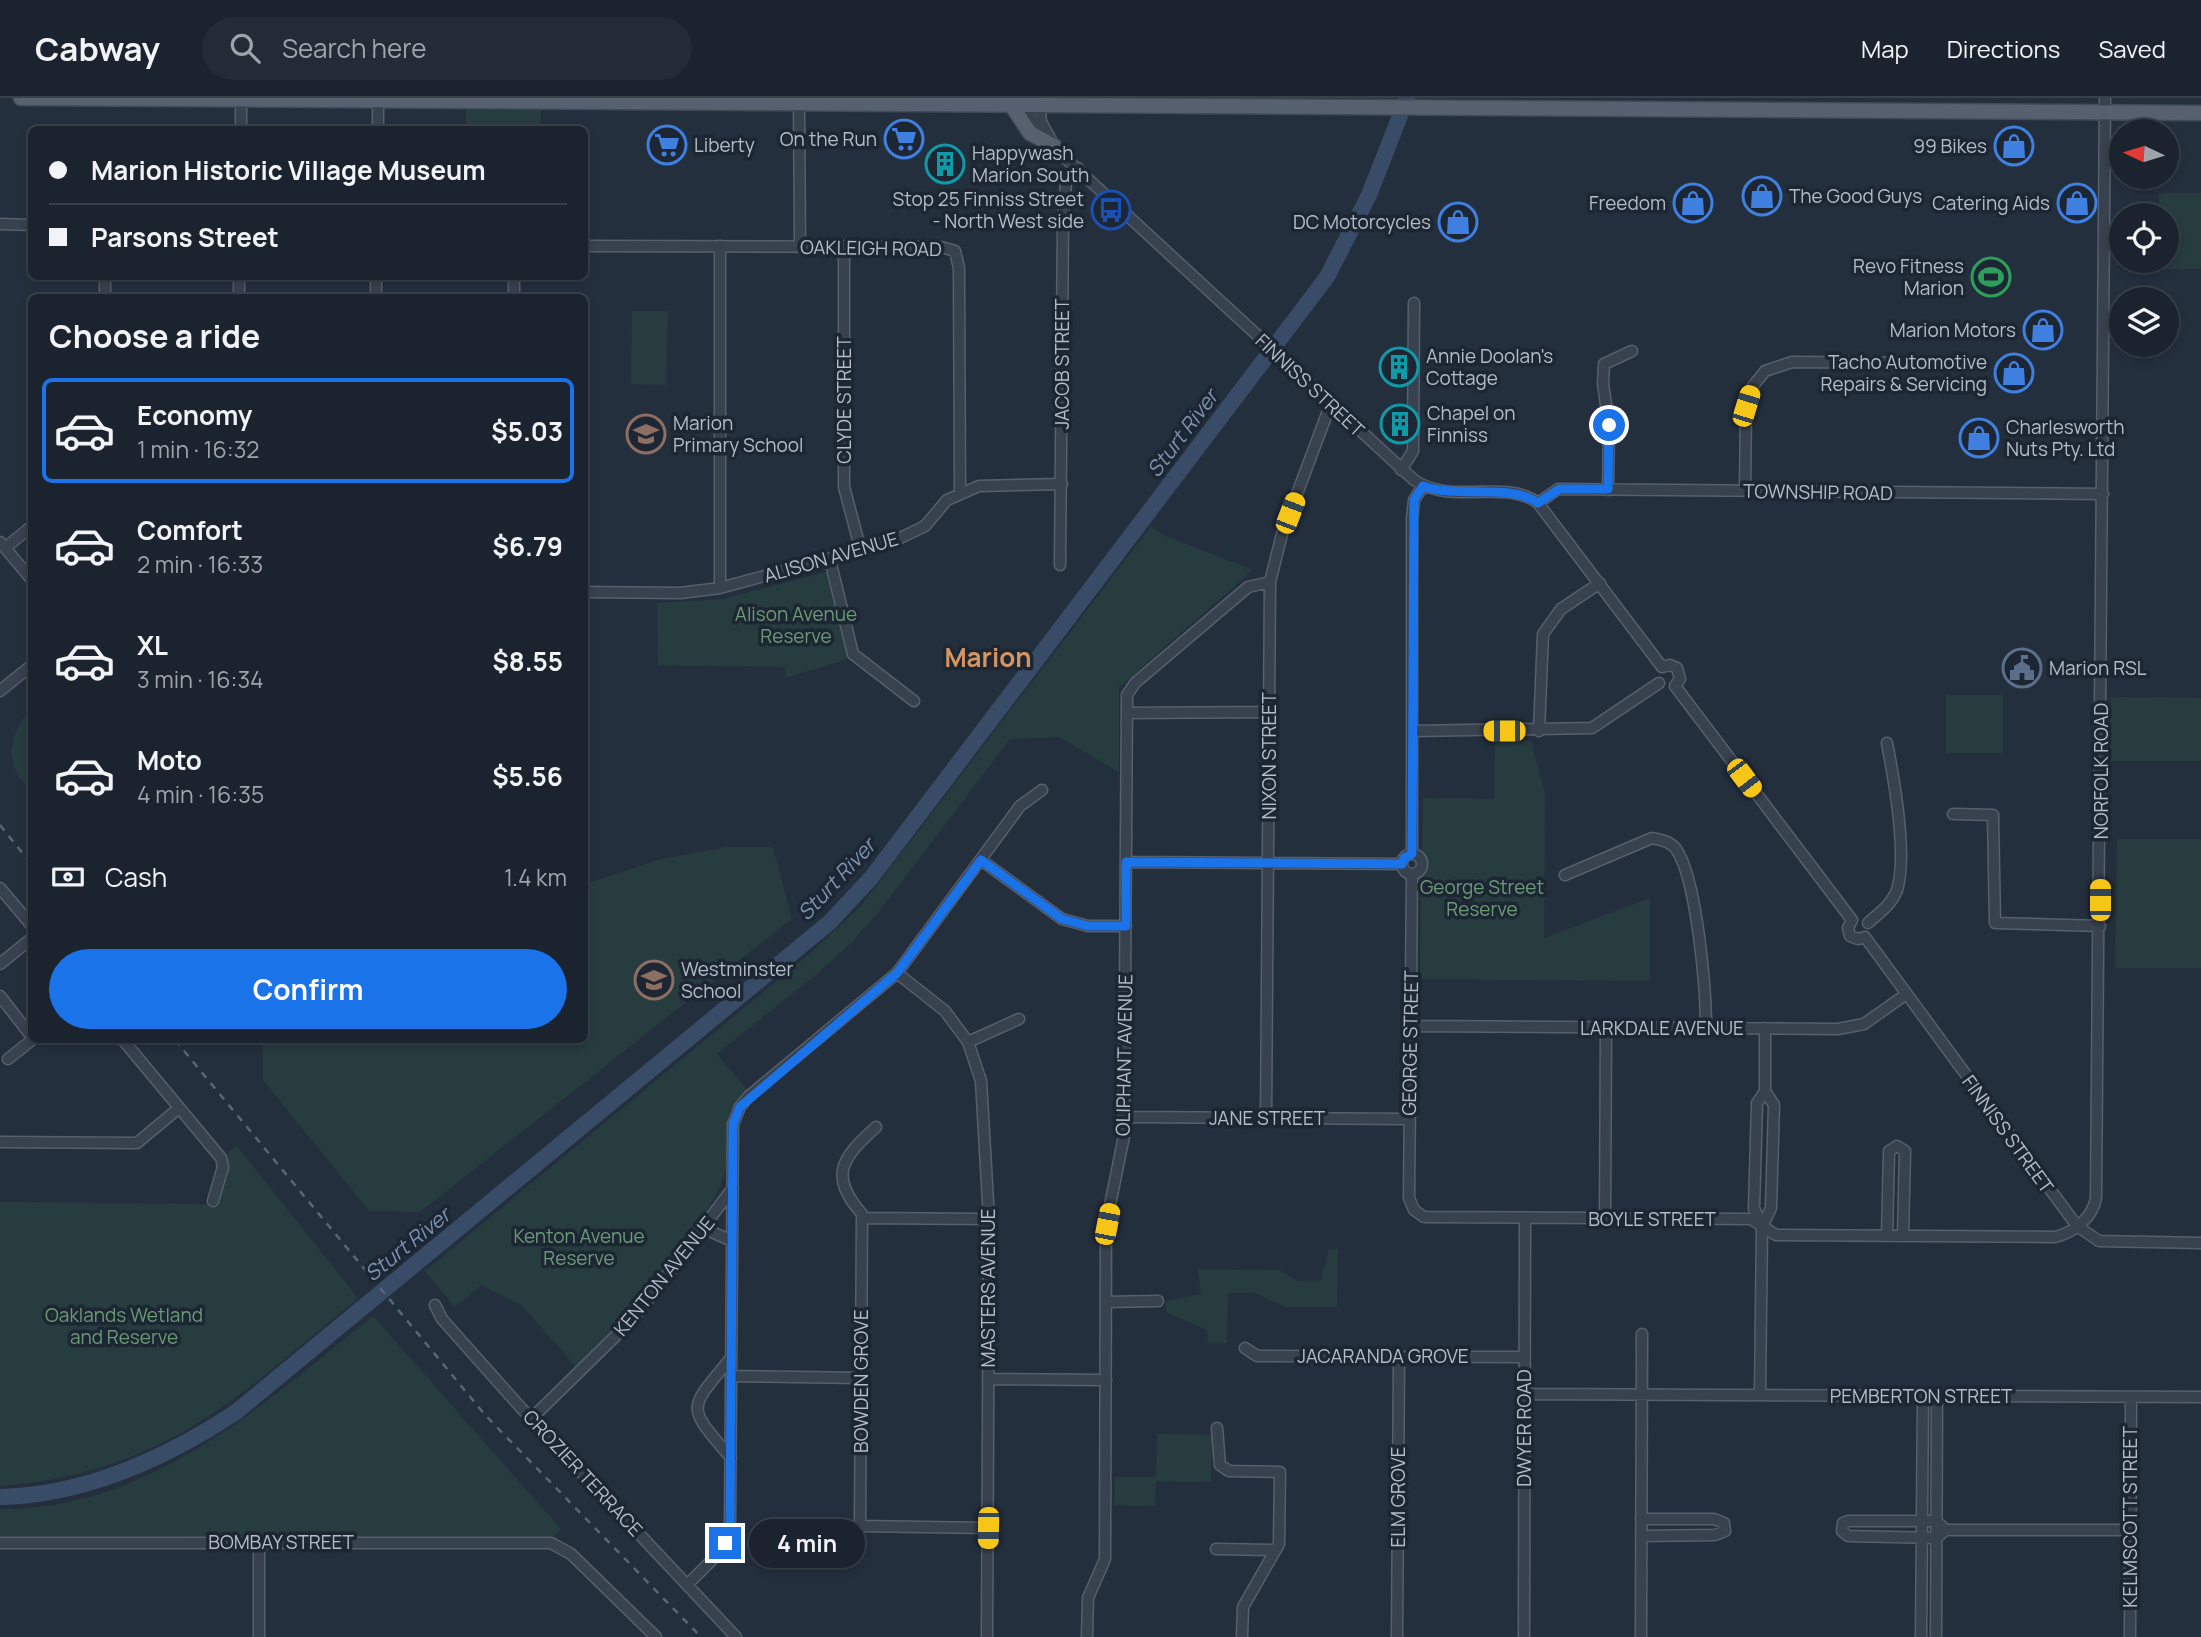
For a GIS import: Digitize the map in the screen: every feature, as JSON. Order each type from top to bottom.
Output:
[{"type":"main road","points":[[21,98],[799,101],[1012,106],[1034,102],[1217,102],[1417,108],[2105,105],[2201,113]]},
{"type":"main road","points":[[1012,106],[1030,133],[1054,146]]},
{"type":"street","points":[[241,99],[241,126]]},
{"type":"street","points":[[378,99],[378,126]]},
{"type":"street","points":[[799,101],[800,246]]},
{"type":"street","name":"FINNISS STREET","points":[[1034,102],[1037,132],[1401,470],[1423,486],[1441,493],[1522,494],[1538,503]]},
{"type":"street","name":"NORFOLK ROAD","points":[[2077,1226],[2090,1215],[2096,1198],[2105,105]]},
{"type":"street","name":"JACOB STREET","points":[[1060,565],[1063,204],[1068,178],[1078,168]]},
{"type":"street","points":[[0,224],[28,225]]},
{"type":"street","name":"OAKLEIGH ROAD","points":[[588,246],[950,248],[958,256],[960,495]]},
{"type":"street","points":[[720,246],[720,588]]},
{"type":"street","name":"CLYDE STREET","points":[[844,246],[844,487],[862,551]]},
{"type":"street","points":[[1401,470],[1413,451],[1414,303]]},
{"type":"street","points":[[1608,489],[1609,425],[1603,384],[1604,364],[1632,351]]},
{"type":"street","points":[[1745,491],[1746,406],[1753,386],[1765,371],[1792,362],[1934,363]]},
{"type":"street","name":"NIXON STREET","points":[[1266,1119],[1270,582],[1282,534],[1331,403]]},
{"type":"street","name":"ALISON AVENUE","points":[[588,592],[680,593],[720,588],[862,551],[925,526],[947,500],[979,486],[996,483],[1062,484]]},
{"type":"street","points":[[1412,854],[1412,519],[1414,500],[1423,486]]},
{"type":"street","name":"TOWNSHIP ROAD","points":[[1538,503],[1559,489],[2103,494]]},
{"type":"street","points":[[1538,503],[1662,667]]},
{"type":"street","points":[[28,529],[3,545],[28,575]]},
{"type":"street","points":[[830,559],[853,654],[914,701]]},
{"type":"street","name":"OLIPHANT AVENUE","points":[[1087,1637],[1088,1598],[1105,1559],[1107,1224],[1124,1136],[1125,1117],[1127,695],[1135,683],[1248,587],[1270,582]]},
{"type":"street","points":[[1539,731],[1543,634],[1561,609],[1600,583]]},
{"type":"street","points":[[1670,665],[1677,668],[1680,676],[1675,686],[1667,688],[1659,683],[1658,673],[1662,667],[1670,665]]},
{"type":"street","points":[[0,691],[28,668]]},
{"type":"street","points":[[1413,731],[1539,731],[1592,728],[1659,683]]},
{"type":"street","points":[[1675,686],[1852,920]]},
{"type":"street","points":[[1127,713],[1269,712]]},
{"type":"street","points":[[1868,923],[1891,902],[1897,890],[1899,871],[1898,799],[1886,743]]},
{"type":"street","points":[[687,1585],[718,1554],[728,1534],[733,1124],[740,1107],[897,973],[1020,806],[1042,790]]},
{"type":"street","points":[[1953,814],[1993,815],[1995,923],[2099,926]]},
{"type":"street","points":[[1565,875],[1652,838],[1666,841],[1676,848],[1688,881],[1695,920],[1706,986],[1706,1028]]},
{"type":"street","points":[[1412,854],[1420,859],[1422,866],[1412,874],[1406,872],[1402,864],[1404,858],[1412,854]]},
{"type":"street","points":[[981,860],[1062,919],[1088,926],[1126,926]]},
{"type":"street","points":[[1126,862],[1402,864]]},
{"type":"street","name":"GEORGE STREET","points":[[1412,874],[1409,1198],[1414,1210]]},
{"type":"street","points":[[0,888],[28,921]]},
{"type":"street","points":[[1862,918],[1868,923],[1869,931],[1865,937],[1858,939],[1850,936],[1848,928],[1852,920],[1862,918]]},
{"type":"street","name":"FINNISS STREET","points":[[1865,937],[2077,1226],[2099,1241],[2201,1243]]},
{"type":"street","points":[[0,964],[28,941]]},
{"type":"street","name":"MASTERS AVENUE","points":[[897,973],[945,1011],[968,1042],[981,1081],[989,1219],[987,1637]]},
{"type":"street","name":"LARKDALE AVENUE","points":[[1410,1026],[1838,1029],[1864,1024],[1905,995]]},
{"type":"street","points":[[0,996],[28,1033]]},
{"type":"street","points":[[968,1042],[1019,1019]]},
{"type":"street","points":[[1762,1227],[1771,1208],[1774,1105],[1765,1091],[1765,1028]]},
{"type":"street","points":[[1605,1219],[1606,1029]]},
{"type":"street","points":[[8,1059],[28,1042]]},
{"type":"street","points":[[125,1043],[221,1158],[223,1167],[213,1201]]},
{"type":"street","points":[[1760,1394],[1762,1227],[1754,1208],[1756,1103],[1765,1091]]},
{"type":"street","points":[[0,1142],[137,1143],[179,1108]]},
{"type":"street","name":"JANE STREET","points":[[1125,1117],[1409,1119]]},
{"type":"street","points":[[876,1127],[853,1148],[843,1168],[845,1192],[862,1217],[989,1219]]},
{"type":"street","points":[[1887,1236],[1889,1151],[1897,1146],[1905,1151],[1903,1236]]},
{"type":"street","name":"KENTON AVENUE","points":[[531,1419],[634,1318],[733,1188]]},
{"type":"street","name":"BOYLE STREET","points":[[1414,1210],[1424,1217],[1751,1219],[1776,1235],[2055,1237],[2077,1226]]},
{"type":"street","name":"BOWDEN GROVE","points":[[862,1217],[860,1526],[988,1528]]},
{"type":"street","name":"DWYER ROAD","points":[[1524,1637],[1525,1219]]},
{"type":"street","points":[[703,1228],[732,1241]]},
{"type":"street","points":[[1106,1302],[1158,1301]]},
{"type":"street","name":"CROZIER TERRACE","points":[[435,1305],[442,1319],[531,1419],[736,1637]]},
{"type":"street","points":[[1641,1637],[1642,1334]]},
{"type":"street","name":"JACARANDA GROVE","points":[[1245,1348],[1257,1356],[1524,1357]]},
{"type":"street","name":"ELM GROVE","points":[[1397,1637],[1399,1356]]},
{"type":"street","points":[[731,1358],[699,1397],[696,1409],[699,1420],[731,1458]]},
{"type":"street","points":[[731,1376],[862,1378]]},
{"type":"street","points":[[988,1379],[1105,1380]]},
{"type":"street","name":"PEMBERTON STREET","points":[[1524,1394],[2201,1397]]},
{"type":"street","points":[[1921,1637],[1923,1396]]},
{"type":"street","points":[[1936,1637],[1937,1396]]},
{"type":"street","name":"KELMSCOTT STREET","points":[[2130,1637],[2131,1397]]},
{"type":"street","points":[[1217,1428],[1220,1465],[1229,1471],[1283,1470],[1276,1550],[1243,1607],[1242,1637]]},
{"type":"street","points":[[1641,1519],[1714,1519],[1724,1523],[1726,1527],[1725,1531],[1714,1535],[1641,1536]]},
{"type":"street","points":[[1947,1530],[1936,1521],[1845,1521],[1842,1534],[1936,1538],[1947,1530],[2130,1530]]},
{"type":"street","points":[[259,1542],[259,1637]]},
{"type":"street","name":"BOMBAY STREET","points":[[0,1544],[537,1542],[561,1547],[656,1637]]},
{"type":"street","points":[[1216,1549],[1276,1550]]},
{"type":"green space","points":[[466,106],[541,107],[540,126],[466,126]]},
{"type":"green space","points":[[2159,193],[2201,193],[2201,269],[2179,269],[2179,203],[2159,203]]},
{"type":"green space","points":[[632,311],[668,311],[666,385],[631,384]]},
{"type":"green space","name":"Kenton Avenue Reserve","points":[[1151,526],[1163,535],[1253,570],[1119,687],[1119,772],[1059,737],[1010,739],[878,913],[850,944],[717,1054],[748,1091],[730,1112],[727,1122],[726,1166],[719,1188],[703,1216],[666,1267],[617,1326],[577,1368],[522,1306],[481,1285],[455,1307],[425,1271],[807,956],[861,906]]},
{"type":"green space","name":"Alison Avenue Reserve","points":[[826,572],[849,659],[785,678],[785,667],[658,665],[657,603],[723,599]]},
{"type":"green space","points":[[1946,695],[2003,695],[2003,753],[1946,753]]},
{"type":"green space","points":[[2111,697],[2201,698],[2201,761],[2110,761]]},
{"type":"green space","points":[[28,713],[28,786],[16,771],[12,750],[17,729]]},
{"type":"green space","name":"George Street Reserve","points":[[1495,741],[1531,741],[1545,794],[1544,938],[1650,898],[1650,981],[1420,979],[1421,878],[1425,858],[1422,853],[1423,798],[1494,799]]},
{"type":"green space","points":[[2117,839],[2201,839],[2201,968],[2115,968]]},
{"type":"green space","points":[[728,847],[773,847],[792,919],[420,1212],[369,1211],[263,1080],[263,1043],[588,1043],[588,883],[661,859]]},
{"type":"green space","name":"Oaklands Wetland and Reserve","points":[[237,1146],[358,1298],[235,1398],[154,1447],[108,1465],[58,1478],[0,1486],[0,1202],[214,1204],[218,1186],[228,1177],[228,1152]]},
{"type":"green space","points":[[1329,1249],[1338,1249],[1337,1307],[1285,1307],[1255,1293],[1228,1293],[1227,1343],[1208,1344],[1207,1330],[1166,1312],[1166,1301],[1201,1294],[1198,1269],[1279,1270],[1298,1281],[1321,1280]]},
{"type":"green space","points":[[373,1316],[561,1529],[551,1538],[0,1536],[0,1509],[55,1505],[106,1492],[155,1472],[202,1446],[246,1416]]},
{"type":"green space","points":[[1157,1434],[1212,1435],[1211,1482],[1156,1481],[1155,1506],[1114,1505],[1115,1477],[1156,1477]]},
{"type":"waterway","name":"Sturt River","points":[[0,1497],[32,1495],[94,1482],[153,1459],[236,1412],[830,922],[871,878],[1327,277],[1369,195],[1407,98]]},
{"type":"railway","points":[[0,825],[28,860]]},
{"type":"railway","points":[[177,1043],[486,1416],[701,1637]]},
{"type":"place","name":"On the Run","points":[[904,139]]},
{"type":"place","name":"Liberty","points":[[667,145]]},
{"type":"place","name":"99 Bikes","points":[[2014,146]]},
{"type":"place","name":"Happywash Marion South","points":[[945,164]]},
{"type":"place","name":"The Good Guys","points":[[1762,196]]},
{"type":"place","name":"Freedom","points":[[1693,203]]},
{"type":"place","name":"Catering Aids","points":[[2077,203]]},
{"type":"place","name":"Stop 25 Finniss Street - North West side","points":[[1111,210]]},
{"type":"place","name":"DC Motorcycles","points":[[1458,222]]},
{"type":"place","name":"Revo Fitness Marion","points":[[1991,277]]},
{"type":"place","name":"Marion Motors","points":[[2043,330]]},
{"type":"place","name":"Annie Doolan's Cottage","points":[[1399,367]]},
{"type":"place","name":"Tacho Automotive Repairs & Servicing","points":[[2014,373]]},
{"type":"place","name":"Chapel on Finniss","points":[[1400,424]]},
{"type":"place","name":"Marion Primary School","points":[[646,434]]},
{"type":"place","name":"Charlesworth Nuts Pty. Ltd","points":[[1979,438]]},
{"type":"place","name":"Marion RSL","points":[[2022,668]]},
{"type":"place","name":"Westminster School","points":[[654,980]]},
{"type":"district","name":"Marion","points":[[988,657]]},
{"type":"route","points":[[725,1543],[730,1524],[733,1124],[740,1107],[897,973],[981,860],[1062,919],[1088,926],[1126,926],[1126,862],[1402,864],[1406,856],[1412,854],[1414,500],[1423,486],[1441,493],[1522,494],[1538,503],[1550,492],[1559,489],[1608,489],[1609,425]]}]
